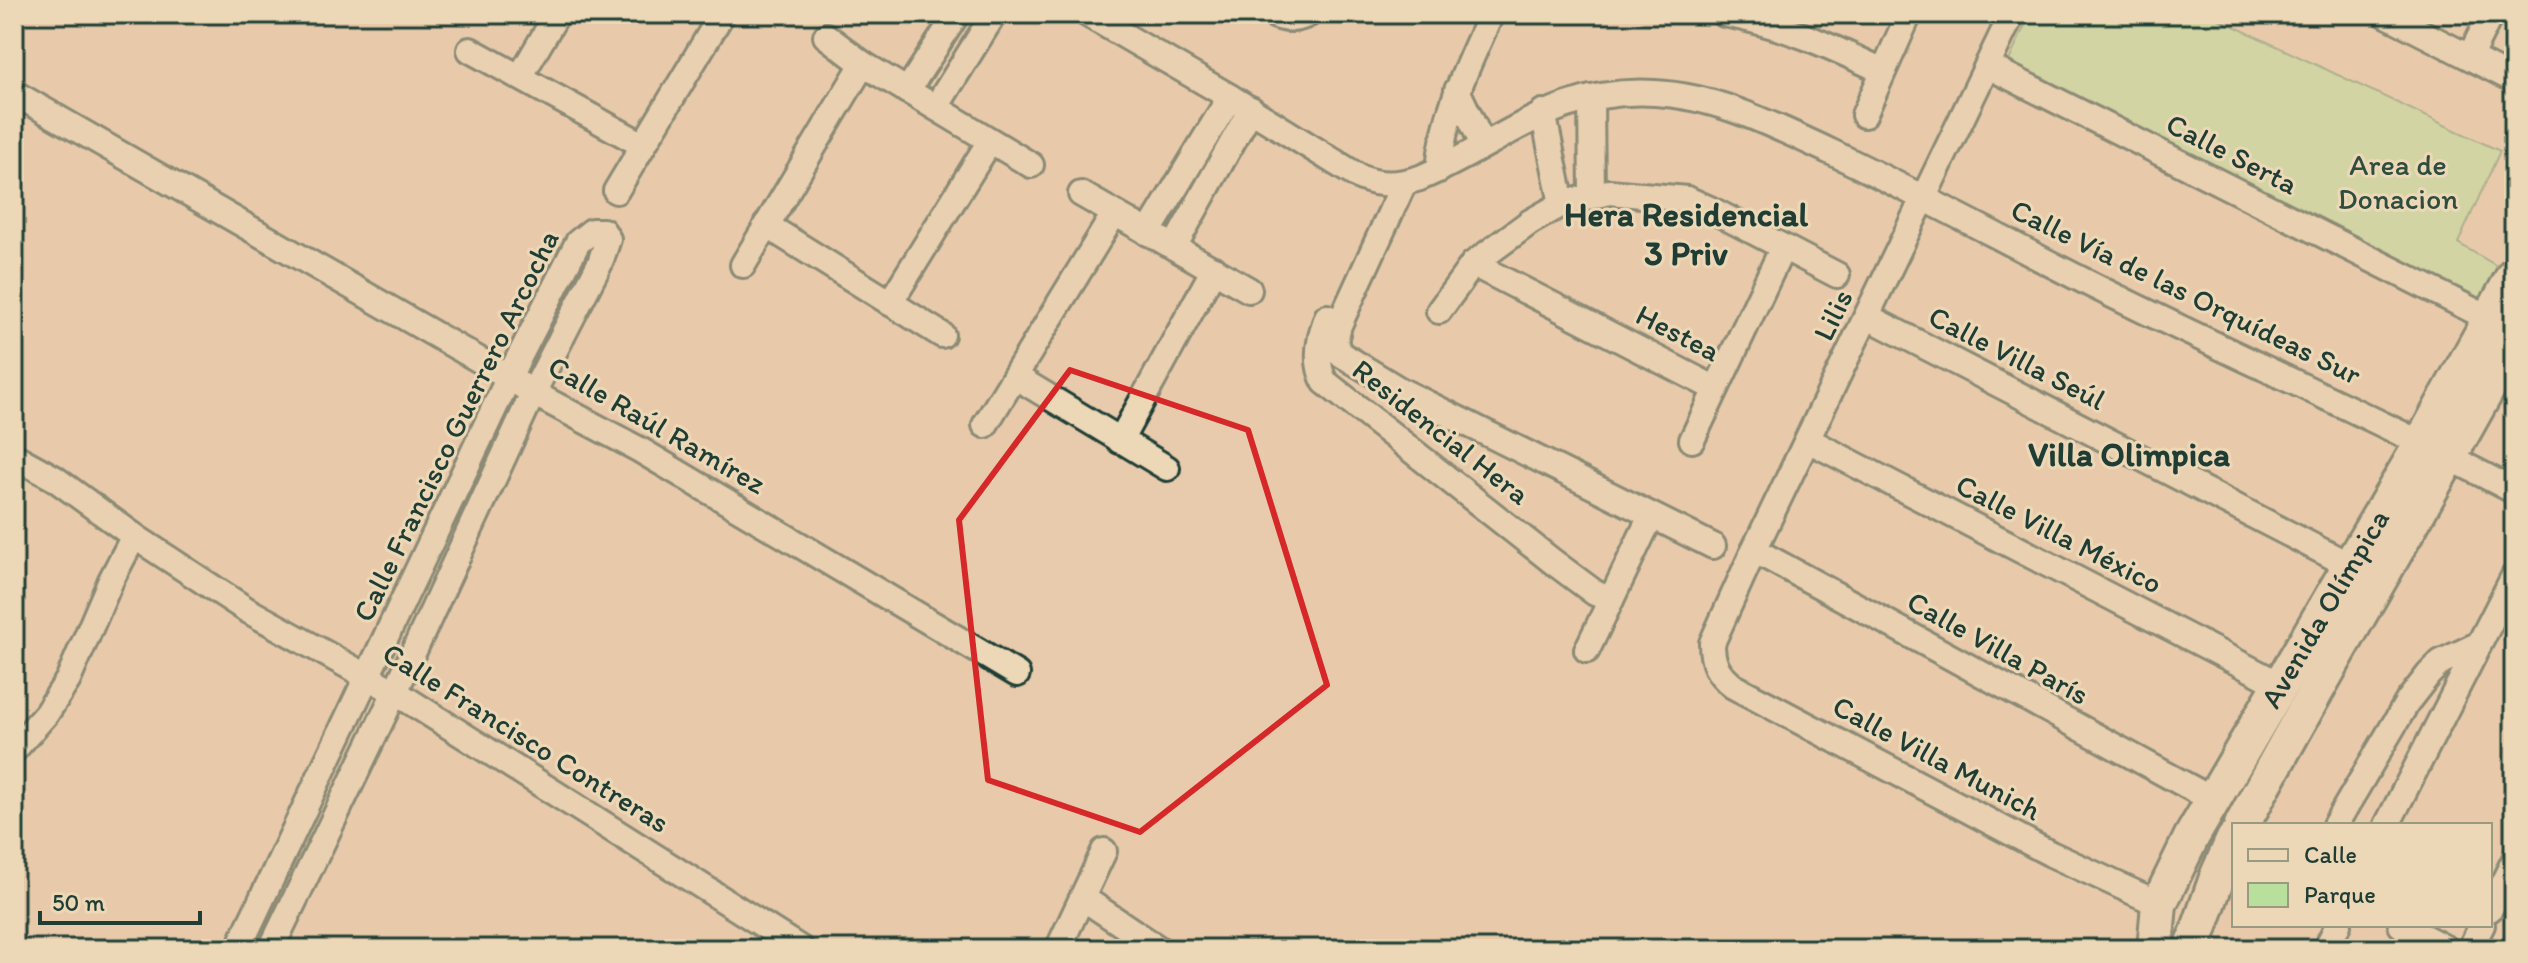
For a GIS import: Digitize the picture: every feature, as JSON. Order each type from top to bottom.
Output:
[{"type":"street","points":[[520,77],[557,14]]},
{"type":"street","points":[[616,191],[722,14]]},
{"type":"street","points":[[907,91],[957,14]]},
{"type":"street","points":[[936,107],[994,14]]},
{"type":"street","points":[[1087,14],[1241,103],[1359,177],[1396,183]]},
{"type":"street","points":[[1272,14],[1288,20],[1309,14]]},
{"type":"street","points":[[1439,170],[1444,131],[1457,90],[1491,14]]},
{"type":"street","points":[[1724,14],[1766,21],[1883,71]]},
{"type":"street","points":[[1864,115],[1909,14]]},
{"type":"street","name":"Lilis","points":[[1712,643],[2012,14]]},
{"type":"street","points":[[2385,14],[2514,80]]},
{"type":"street","points":[[2470,56],[2491,14]]},
{"type":"street","points":[[826,36],[863,64],[1031,165]]},
{"type":"street","points":[[470,50],[643,145]]},
{"type":"street","points":[[743,265],[863,64]]},
{"type":"street","name":"Calle Serta","points":[[1988,66],[2502,330]]},
{"type":"street","points":[[1457,90],[1483,145]]},
{"type":"street","name":"Calle Raúl Ramírez","points":[[14,93],[533,393],[640,450],[1017,674]]},
{"type":"street","name":"Calle Vía de las Orquídeas Sur","points":[[1396,183],[1439,170],[1543,112],[1591,98],[1653,93],[1691,97],[1746,114],[1924,196],[2090,284],[2436,450],[2514,491]]},
{"type":"street","points":[[1591,98],[1592,195]]},
{"type":"street","points":[[1148,233],[1241,103]]},
{"type":"street","points":[[1174,247],[1241,103]]},
{"type":"street","points":[[1543,112],[1562,204]]},
{"type":"street","points":[[890,303],[990,141]]},
{"type":"street","name":"Residencial Hera","points":[[1396,183],[1319,346],[1323,378],[1563,569],[1595,593],[1611,600]]},
{"type":"street","points":[[1439,311],[1473,264],[1530,222],[1562,204],[1592,195],[1631,192],[1687,199],[1837,275]]},
{"type":"street","points":[[1081,194],[1249,290]]},
{"type":"street","points":[[985,425],[1114,214]]},
{"type":"street","points":[[766,225],[942,335]]},
{"type":"street","name":"Calle Francisco Guerrero Arcocha","points":[[238,949],[509,377],[578,242],[592,231],[605,232],[608,239],[600,263],[533,393],[395,692],[271,949]]},
{"type":"street","name":"Hestea","points":[[1473,264],[1716,389],[1783,247]]},
{"type":"street","points":[[1120,441],[1214,269]]},
{"type":"street","name":"Avenida Olímpica","points":[[2243,823],[2311,697],[2436,450],[2502,330],[2514,275]]},
{"type":"street","name":"Calle Villa Seúl","points":[[1868,317],[2351,566]]},
{"type":"street","name":"Residencial Hera","points":[[1332,323],[1335,341],[1343,357],[1400,390],[1713,546]]},
{"type":"street","points":[[1016,377],[1167,468]]},
{"type":"street","points":[[1692,440],[1716,389]]},
{"type":"street","points":[[1378,422],[1400,390]]},
{"type":"street","name":"Calle Villa México","points":[[1808,440],[2281,685]]},
{"type":"street","name":"Avenida Olímpica","points":[[2155,949],[2159,904],[2213,800],[2351,566],[2436,450]]},
{"type":"street","name":"Calle Francisco Contreras","points":[[14,456],[54,478],[134,536],[247,610],[395,692],[801,949]]},
{"type":"street","points":[[1587,650],[1651,516]]},
{"type":"street","points":[[14,750],[46,714],[68,680],[111,580],[134,536]]},
{"type":"street","name":"Calle Villa París","points":[[1754,550],[2213,800]]},
{"type":"street","points":[[2388,823],[2514,576]]},
{"type":"street","name":"Calle Villa Munich","points":[[1712,643],[1716,668],[1733,686],[2051,854],[2159,904]]},
{"type":"street","points":[[2336,823],[2408,701],[2422,683],[2441,662],[2477,645]]},
{"type":"street","points":[[2192,949],[2209,896],[2232,844]]},
{"type":"street","points":[[1058,949],[1104,851]]},
{"type":"street","points":[[2492,905],[2514,861]]},
{"type":"street","points":[[1083,898],[1159,949]]},
{"type":"street","points":[[2326,949],[2337,927]]},
{"type":"street","points":[[2405,927],[2447,949]]},
{"type":"street","points":[[2470,949],[2481,927]]},
{"type":"highlighted area","points":[[1070,370],[1248,430],[1327,685],[1140,832],[988,780],[959,520]]},
{"type":"green space","name":"Area de Donacion","points":[[2030,14],[2208,14],[2500,151],[2458,243],[2500,268],[2484,299],[2477,300],[2008,63]]},
{"type":"district","name":"Hera Residencial 3 Priv","points":[[1686,234]]},
{"type":"district","name":"Villa Olimpica","points":[[2129,454]]}]
